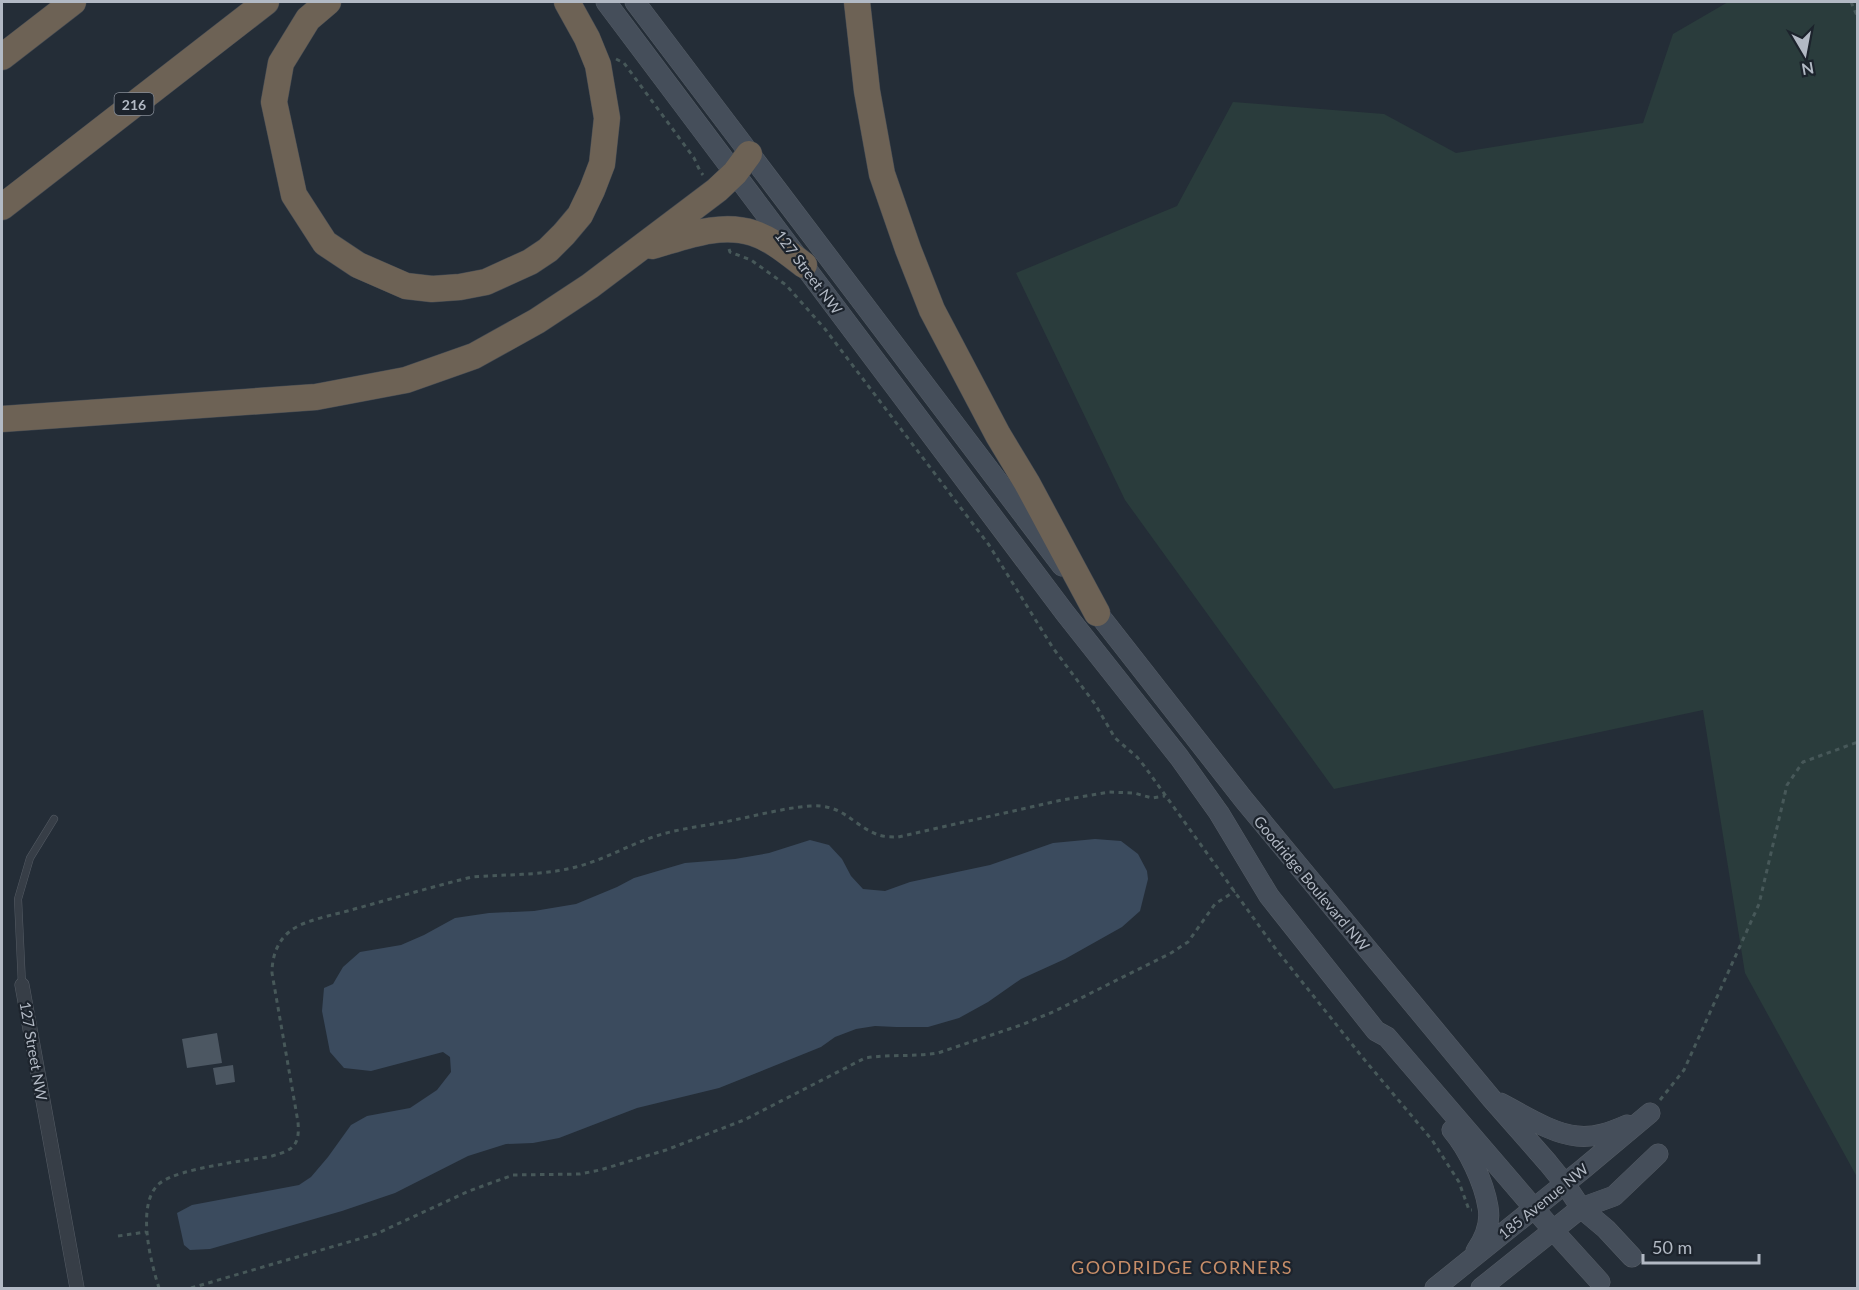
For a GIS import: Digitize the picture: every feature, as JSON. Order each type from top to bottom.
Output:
[{"type":"highway","points":[[2,47],[22,21],[47,2]]},
{"type":"highway","points":[[2,57],[73,2]]},
{"type":"highway","name":"216","points":[[2,207],[266,2]]},
{"type":"highway","points":[[328,2],[308,19],[281,63],[274,102],[294,195],[325,243],[358,265],[406,286],[432,289],[486,282],[530,262],[548,250],[564,234],[580,215],[592,190],[602,164],[607,118],[598,65],[587,38],[567,2]]},
{"type":"highway","points":[[857,2],[867,92],[882,174],[908,249],[932,310],[998,435],[1027,483],[1097,613]]},
{"type":"highway","points":[[2,418],[316,397],[406,380],[474,356],[537,321],[638,250],[734,172]]},
{"type":"highway","points":[[638,250],[707,231],[752,232],[774,243],[804,264]]},
{"type":"main road","name":"127 Street NW","points":[[606,2],[1012,543]]},
{"type":"main road","name":"127 Street NW","points":[[635,2],[734,172],[1007,495]]},
{"type":"main road","name":"Goodridge Boulevard NW","points":[[1007,495],[1244,800],[1565,1184],[1581,1208],[1606,1229],[1632,1257]]},
{"type":"main road","name":"Goodridge Boulevard NW","points":[[1012,543],[1179,757],[1219,813],[1269,896],[1376,1031],[1387,1037],[1552,1230],[1600,1282]]},
{"type":"main road","points":[[1376,1031],[1403,1072],[1456,1135],[1478,1174],[1488,1207],[1488,1219],[1482,1243],[1467,1263]]},
{"type":"main road","points":[[1491,1098],[1544,1125],[1575,1136],[1607,1133],[1646,1115]]},
{"type":"main road","name":"185 Avenue NW","points":[[1435,1288],[1565,1184],[1646,1115]]},
{"type":"main road","name":"185 Avenue NW","points":[[1481,1288],[1581,1208],[1614,1196],[1658,1154]]},
{"type":"street","name":"127 Street NW","points":[[22,985],[77,1288]]},
{"type":"lane","name":"127 Street NW","points":[[22,985],[18,900],[30,858],[54,819]]},
{"type":"path","points":[[1851,2],[1857,18]]},
{"type":"path","points":[[598,65],[616,59],[624,63],[694,158],[700,171],[707,177],[734,172]]},
{"type":"path","points":[[731,231],[730,252],[751,260],[786,285],[825,329],[989,545],[1053,648],[1095,704],[1115,738],[1137,757],[1291,970],[1432,1140],[1459,1182],[1469,1210],[1476,1209]]},
{"type":"path","points":[[1646,1115],[1684,1070],[1759,904],[1787,784],[1803,762],[1857,742]]},
{"type":"path","points":[[159,1288],[153,1269],[147,1232],[147,1209],[159,1184],[180,1173],[279,1154],[293,1147],[297,1141],[298,1122],[272,973],[272,964],[279,944],[290,931],[334,915],[472,877],[553,872],[601,859],[654,836],[787,809],[828,807],[840,811],[875,834],[898,837],[1062,800],[1109,792],[1124,791],[1152,798],[1165,796]]},
{"type":"path","points":[[191,1288],[376,1234],[469,1191],[513,1175],[590,1172],[666,1150],[744,1120],[865,1058],[924,1056],[1024,1024],[1171,953],[1188,942],[1215,904],[1235,891]]},
{"type":"path","points":[[118,1236],[147,1232]]},
{"type":"shaded area","points":[[1728,2],[1857,2],[1857,1177],[1745,973],[1703,710],[1334,789],[1125,500],[1016,273],[1177,206],[1233,102],[1384,114],[1456,153],[1643,123],[1673,34]]},
{"type":"water","points":[[1095,839],[1121,841],[1138,854],[1147,871],[1148,879],[1140,911],[1122,927],[1065,959],[1021,979],[988,1002],[959,1018],[928,1027],[875,1026],[856,1029],[835,1037],[821,1047],[719,1088],[637,1108],[559,1138],[533,1143],[506,1144],[468,1156],[395,1193],[342,1211],[210,1249],[190,1250],[184,1245],[177,1213],[192,1205],[299,1185],[311,1177],[351,1125],[367,1116],[410,1108],[437,1090],[451,1072],[450,1057],[443,1052],[371,1071],[344,1068],[330,1052],[322,1011],[324,988],[333,984],[343,967],[360,952],[401,945],[455,918],[489,913],[534,911],[576,904],[634,878],[685,863],[735,859],[769,853],[810,840],[829,845],[863,889],[885,891],[910,882],[990,865],[1053,843]]},
{"type":"building","points":[[217,1033],[222,1063],[187,1068],[182,1039]]},
{"type":"building","points":[[233,1065],[235,1082],[216,1085],[213,1068]]},
{"type":"district","name":"GOODRIDGE CORNERS","points":[[1182,1267]]}]
